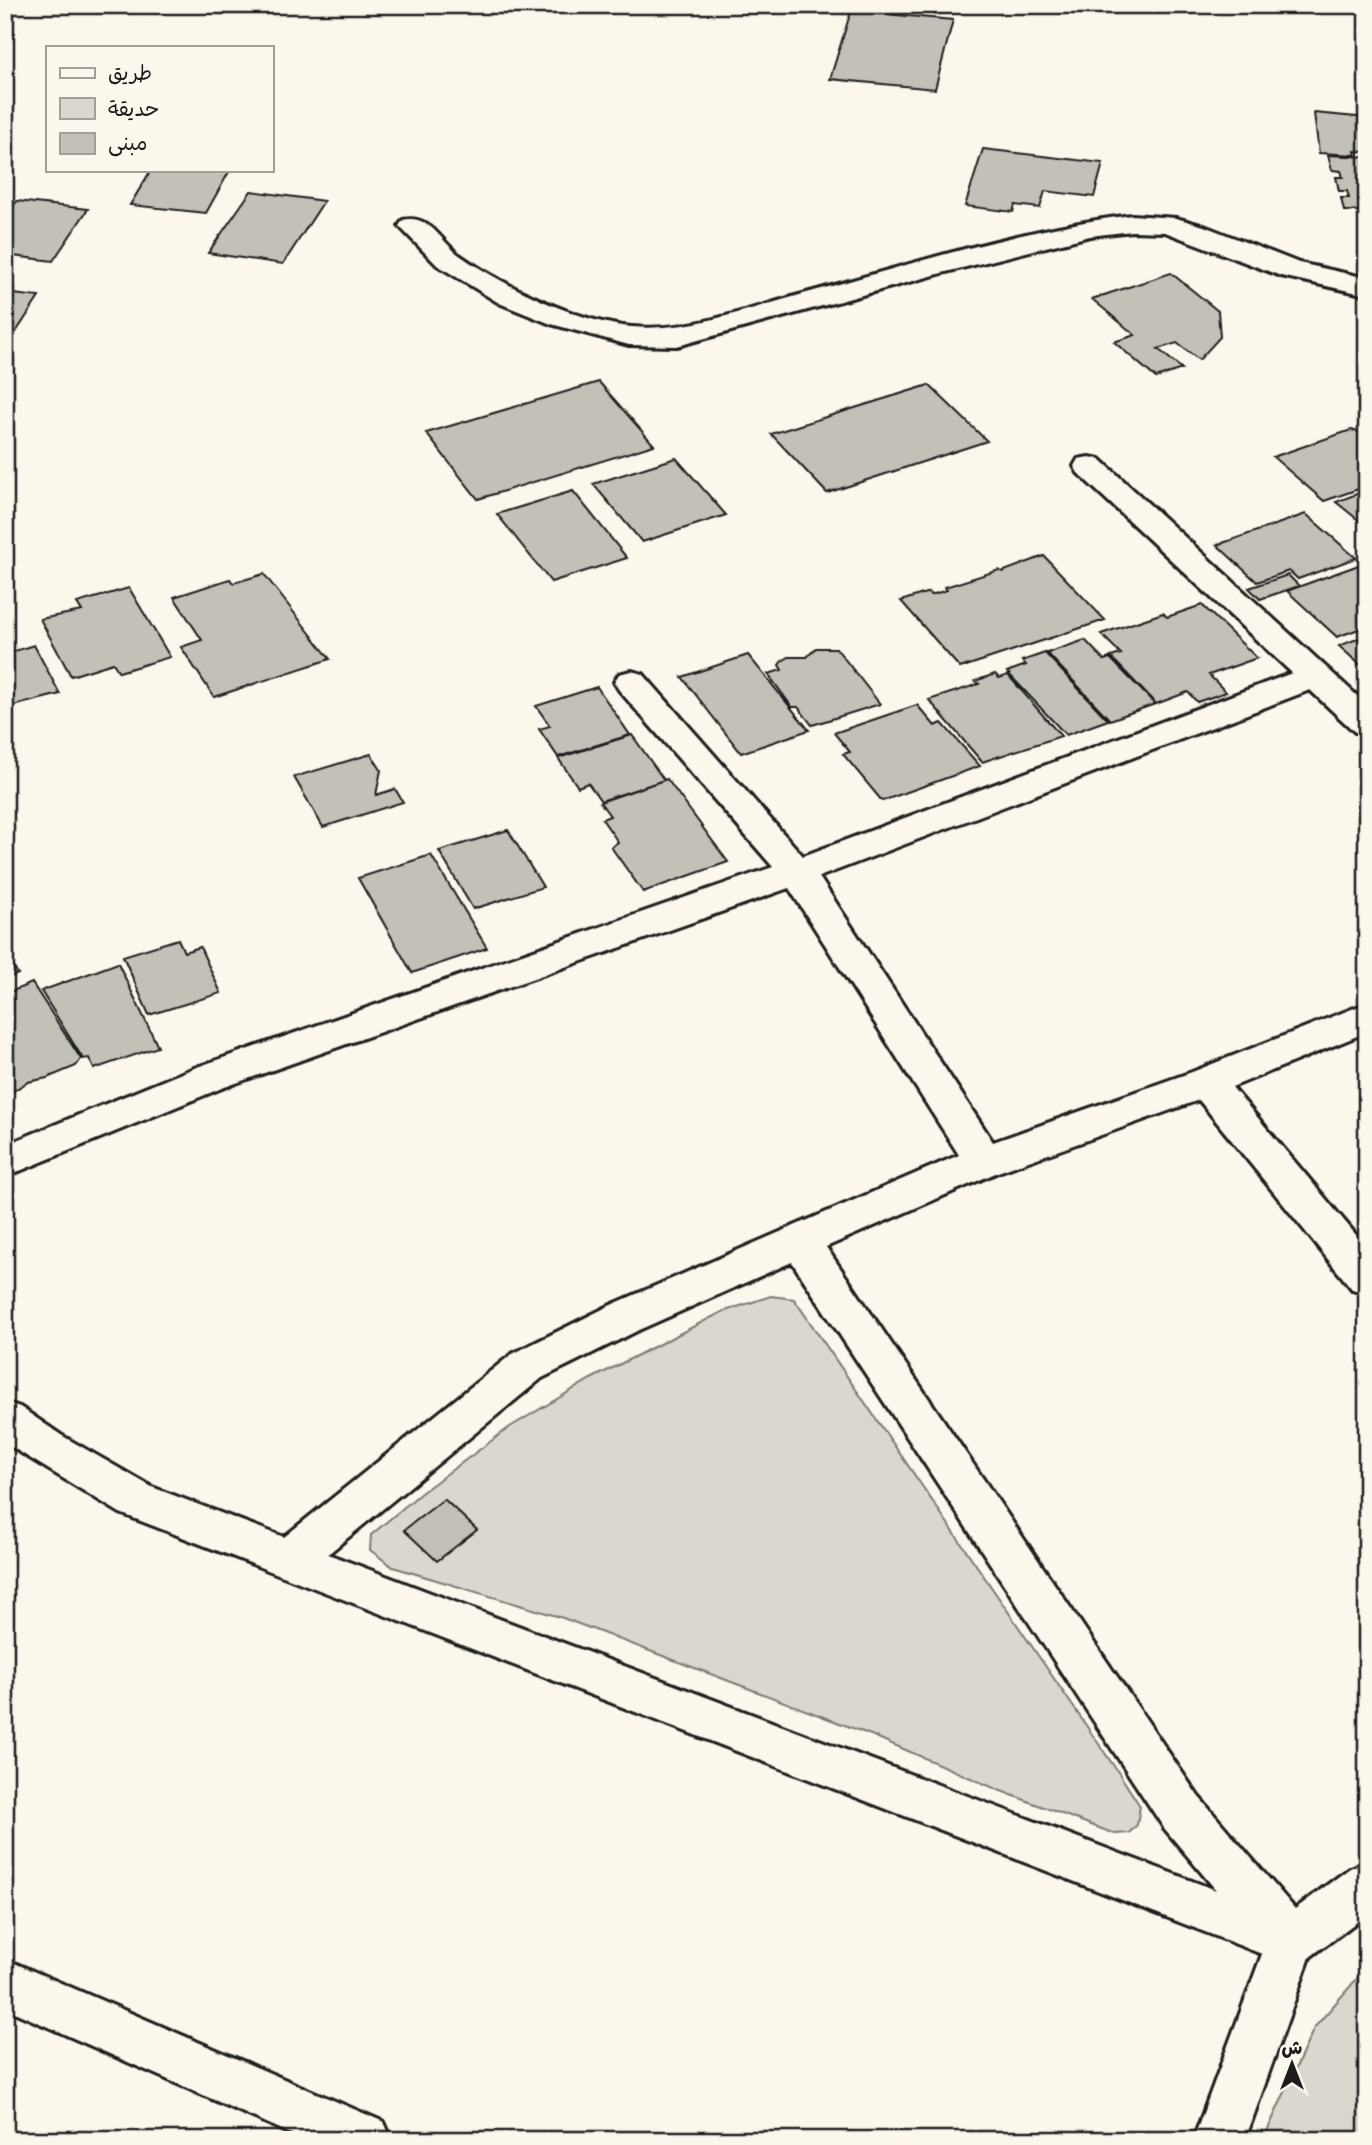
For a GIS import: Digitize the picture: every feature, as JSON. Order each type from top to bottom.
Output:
[{"type":"street","points":[[413,226],[447,259],[509,297],[561,318],[629,336],[677,337],[945,264],[1090,228],[1132,223],[1166,224],[1194,232],[1291,270],[1367,287]]},
{"type":"street","points":[[1089,467],[1367,724]]},
{"type":"street","points":[[5,1162],[208,1079],[797,872],[1315,676]]},
{"type":"street","points":[[631,682],[797,872],[985,1161]]},
{"type":"street","points":[[290,1558],[527,1366],[626,1317],[985,1161],[1206,1082],[1367,1017]]},
{"type":"street","points":[[1206,1082],[1367,1277]]},
{"type":"street","points":[[800,1242],[1181,1812],[1291,1942]]},
{"type":"street","points":[[5,1420],[46,1448],[136,1500],[1291,1942]]},
{"type":"street","points":[[1219,2140],[1291,1942],[1367,1884]]},
{"type":"street","points":[[5,1983],[366,2140]]},
{"type":"green space","points":[[771,1296],[794,1299],[1120,1775],[1140,1806],[1137,1825],[1129,1833],[1115,1834],[1001,1791],[871,1735],[563,1618],[393,1567],[370,1550],[371,1535],[421,1493],[510,1427],[589,1380],[722,1312]]},
{"type":"green space","points":[[1367,1967],[1367,2140],[1263,2140],[1314,2028]]},
{"type":"building","points":[[851,11],[953,20],[935,89],[830,79]]},
{"type":"building","points":[[1314,113],[1367,118],[1367,152],[1355,151],[1356,155],[1319,153]]},
{"type":"building","points":[[983,149],[1103,163],[1094,197],[1045,191],[1040,208],[1015,205],[1013,212],[965,206]]},
{"type":"building","points":[[1328,155],[1367,157],[1367,211],[1344,211],[1341,198],[1349,198],[1347,191],[1339,191],[1336,177],[1343,177],[1341,171],[1332,170]]},
{"type":"building","points":[[150,172],[229,172],[206,213],[130,205]]},
{"type":"building","points":[[251,191],[324,201],[283,264],[208,253]]},
{"type":"building","points":[[17,201],[88,209],[53,261],[5,255],[5,217]]},
{"type":"building","points":[[1171,273],[1218,311],[1220,337],[1199,360],[1177,343],[1158,349],[1182,369],[1156,378],[1114,342],[1135,335],[1092,299]]},
{"type":"building","points":[[5,293],[39,297],[5,349]]},
{"type":"building","points":[[599,382],[654,445],[478,499],[426,433]]},
{"type":"building","points":[[929,385],[987,441],[827,493],[771,434]]},
{"type":"building","points":[[1351,430],[1367,434],[1367,486],[1324,501],[1273,457]]},
{"type":"building","points":[[676,458],[726,515],[642,542],[593,484]]},
{"type":"building","points":[[1367,490],[1367,527],[1336,502]]},
{"type":"building","points":[[573,491],[627,558],[551,582],[497,514]]},
{"type":"building","points":[[1306,514],[1356,558],[1298,579],[1289,571],[1257,582],[1217,545]]},
{"type":"building","points":[[1044,556],[1105,620],[960,668],[901,601],[929,592],[931,595],[947,590],[945,587],[999,570],[1002,572]]},
{"type":"building","points":[[1367,562],[1367,626],[1337,637],[1287,591]]},
{"type":"building","points":[[264,574],[330,659],[214,697],[181,647],[202,640],[174,597],[230,579],[233,583]]},
{"type":"building","points":[[1288,575],[1299,586],[1260,599],[1249,588]]},
{"type":"building","points":[[129,588],[170,657],[119,672],[113,663],[71,676],[40,619],[82,611],[77,603]]},
{"type":"building","points":[[1202,605],[1257,658],[1209,675],[1226,692],[1197,702],[1188,692],[1156,704],[1111,657],[1121,654],[1101,634],[1163,613],[1167,617]]},
{"type":"building","points":[[1367,635],[1367,671],[1339,646]]},
{"type":"building","points":[[1085,640],[1104,660],[1110,658],[1155,704],[1110,720],[1047,653]]},
{"type":"building","points":[[34,645],[60,694],[5,708],[5,654]]},
{"type":"building","points":[[816,648],[836,648],[880,704],[812,725],[798,707],[792,707],[768,674],[782,670],[779,665],[789,657],[807,657]]},
{"type":"building","points":[[1045,653],[1108,720],[1066,735],[1007,672],[1026,665],[1022,661]]},
{"type":"building","points":[[748,655],[809,730],[741,753],[682,677]]},
{"type":"building","points":[[995,674],[999,678],[1008,675],[1061,736],[982,762],[929,700],[979,684],[975,681]]},
{"type":"building","points":[[597,687],[630,735],[558,757],[539,729],[550,726],[536,706]]},
{"type":"building","points":[[917,705],[935,726],[942,723],[980,766],[882,801],[843,754],[850,752],[834,733]]},
{"type":"building","points":[[632,735],[664,780],[601,801],[588,783],[578,787],[558,758]]},
{"type":"building","points":[[371,754],[381,770],[376,795],[395,789],[403,802],[323,827],[294,777]]},
{"type":"building","points":[[667,779],[728,862],[643,892],[611,847],[618,842],[602,819],[610,816],[600,802]]},
{"type":"building","points":[[508,830],[543,887],[473,909],[439,851]]},
{"type":"building","points":[[431,855],[487,948],[412,973],[358,878]]},
{"type":"building","points":[[178,939],[184,952],[200,947],[221,993],[149,1015],[123,956]]},
{"type":"building","points":[[5,956],[18,974],[5,979]]},
{"type":"building","points":[[118,963],[158,1047],[94,1069],[89,1058],[83,1059],[41,991]]},
{"type":"building","points":[[32,983],[81,1059],[76,1066],[47,1078],[28,1082],[5,1096],[5,994]]},
{"type":"building","points":[[444,1499],[477,1530],[437,1561],[404,1530]]}]
